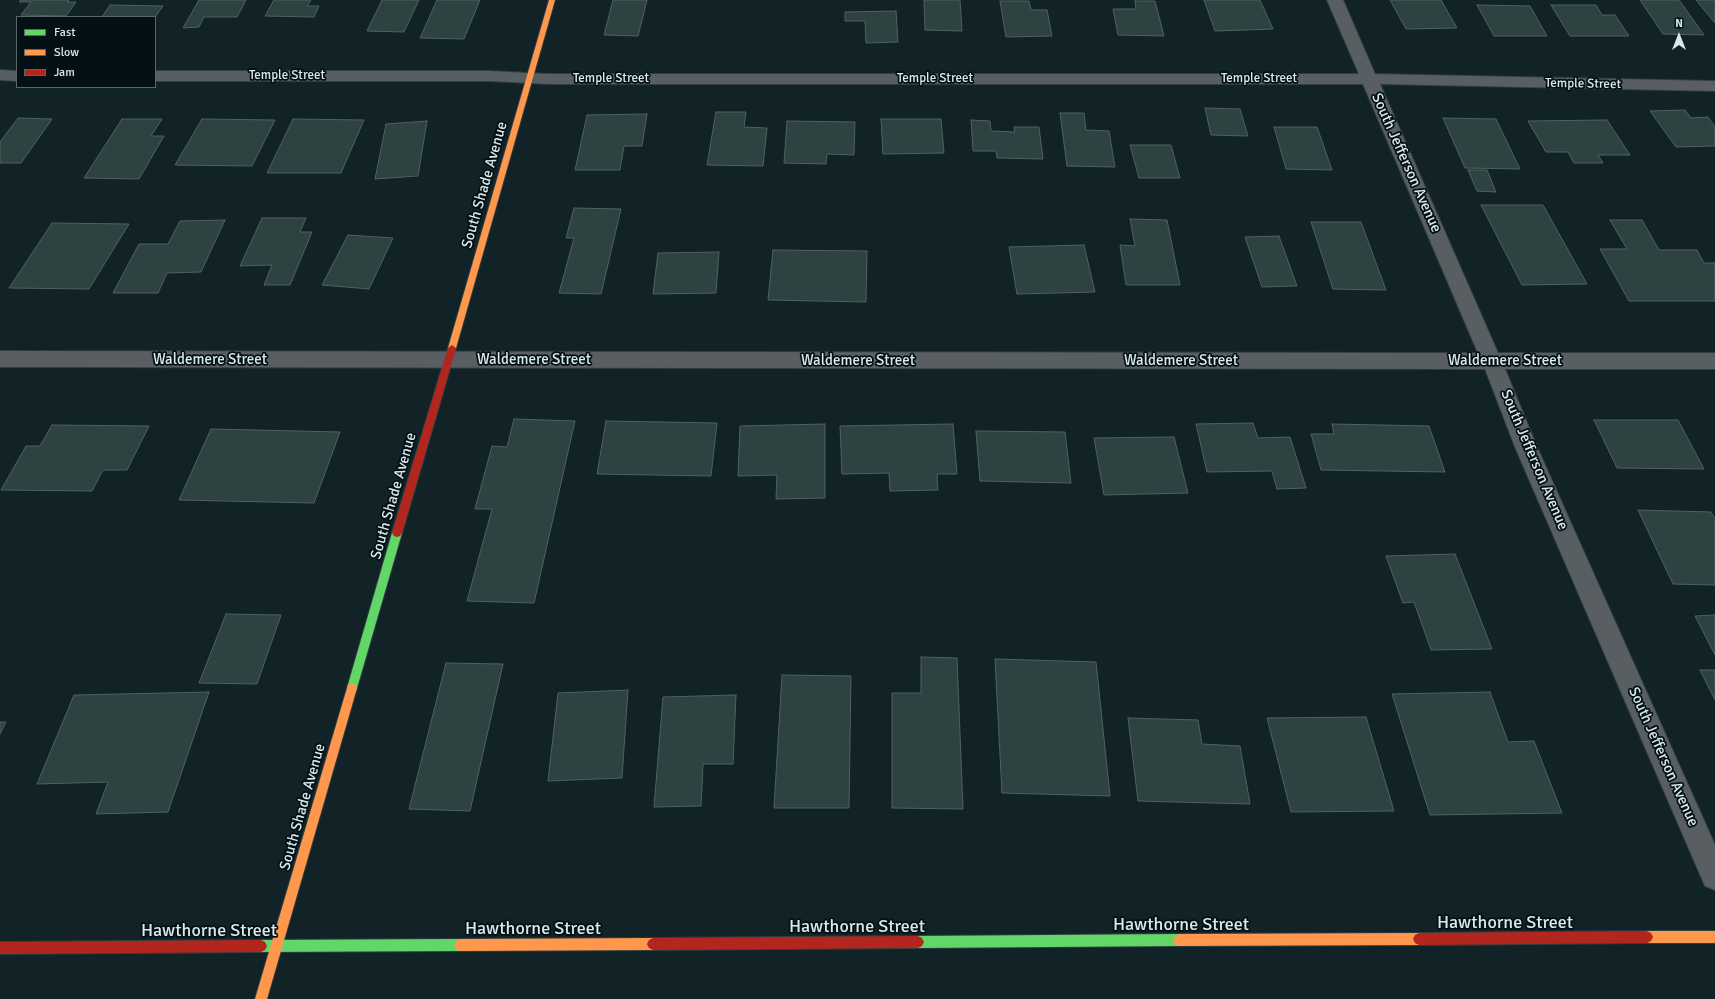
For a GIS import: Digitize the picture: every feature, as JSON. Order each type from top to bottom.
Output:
[{"type":"street","name":"South Shade Avenue","points":[[261,999],[532,77],[552,0]]},
{"type":"street","name":"South Jefferson Avenue","points":[[1335,0],[1492,362],[1526,447],[1715,876]]},
{"type":"street","points":[[0,76],[16,76]]},
{"type":"street","name":"Temple Street","points":[[156,76],[532,77],[580,79],[1369,79],[1715,86]]},
{"type":"street","name":"Waldemere Street","points":[[0,359],[1492,362],[1715,361]]},
{"type":"street","name":"Hawthorne Street","points":[[0,948],[1715,937]]},
{"type":"building","points":[[21,0],[69,0],[67,2],[76,2],[66,16],[21,15],[31,2],[19,2]]},
{"type":"building","points":[[199,0],[246,0],[237,17],[204,17],[199,27],[183,28]]},
{"type":"building","points":[[274,0],[311,0],[307,6],[319,6],[314,17],[265,16]]},
{"type":"building","points":[[382,0],[419,0],[404,32],[367,31]]},
{"type":"building","points":[[437,0],[480,0],[464,39],[420,38]]},
{"type":"building","points":[[613,0],[647,0],[638,36],[604,35]]},
{"type":"building","points":[[924,0],[960,0],[962,31],[925,30]]},
{"type":"building","points":[[1204,0],[1260,0],[1273,29],[1215,31]]},
{"type":"building","points":[[1390,0],[1441,0],[1457,28],[1406,29]]},
{"type":"building","points":[[1640,0],[1679,0],[1704,35],[1663,34]]},
{"type":"building","points":[[1696,0],[1715,0],[1715,23]]},
{"type":"building","points":[[1000,1],[1029,1],[1031,10],[1047,10],[1052,36],[1006,37]]},
{"type":"building","points":[[1135,1],[1155,1],[1164,36],[1118,35],[1113,9],[1136,9]]},
{"type":"building","points":[[110,5],[163,6],[156,16],[103,16]]},
{"type":"building","points":[[1477,5],[1530,6],[1547,36],[1494,36]]},
{"type":"building","points":[[1551,5],[1596,5],[1602,15],[1615,15],[1629,36],[1570,36]]},
{"type":"building","points":[[896,11],[898,42],[866,43],[865,21],[845,21],[845,12]]},
{"type":"building","points":[[1205,108],[1240,109],[1248,136],[1211,135]]},
{"type":"building","points":[[1685,110],[1691,118],[1708,117],[1715,127],[1715,146],[1676,147],[1650,111]]},
{"type":"building","points":[[716,112],[746,112],[744,127],[767,128],[763,166],[707,165]]},
{"type":"building","points":[[1060,113],[1084,113],[1086,130],[1109,131],[1115,167],[1067,166]]},
{"type":"building","points":[[647,114],[642,146],[624,146],[620,170],[575,170],[587,115]]},
{"type":"building","points":[[18,118],[52,119],[21,163],[0,163],[0,142]]},
{"type":"building","points":[[1443,118],[1496,119],[1520,169],[1465,168]]},
{"type":"building","points":[[122,119],[162,119],[151,136],[164,136],[139,179],[84,178]]},
{"type":"building","points":[[202,119],[275,120],[252,166],[175,165]]},
{"type":"building","points":[[293,119],[364,120],[341,173],[267,173]]},
{"type":"building","points":[[881,119],[941,119],[944,153],[883,154]]},
{"type":"building","points":[[971,120],[990,121],[991,131],[1015,132],[1014,127],[1039,127],[1043,159],[997,158],[996,151],[973,151]]},
{"type":"building","points":[[1607,120],[1630,155],[1598,155],[1603,163],[1574,163],[1568,152],[1546,152],[1528,121]]},
{"type":"building","points":[[427,121],[418,176],[375,179],[386,124]]},
{"type":"building","points":[[787,121],[855,122],[854,155],[827,154],[826,164],[784,163]]},
{"type":"building","points":[[1274,127],[1317,127],[1332,170],[1286,169]]},
{"type":"building","points":[[1130,145],[1171,145],[1180,178],[1139,178]]},
{"type":"building","points":[[1468,170],[1487,170],[1496,192],[1477,191]]},
{"type":"building","points":[[1481,205],[1543,205],[1587,284],[1522,285]]},
{"type":"building","points":[[574,208],[621,209],[601,294],[559,293],[574,238],[566,238]]},
{"type":"building","points":[[262,218],[306,218],[300,232],[312,232],[290,285],[264,285],[272,265],[240,266]]},
{"type":"building","points":[[1130,219],[1167,220],[1180,285],[1126,285],[1120,245],[1135,246]]},
{"type":"building","points":[[225,220],[201,272],[167,273],[158,293],[113,293],[139,244],[168,244],[180,221]]},
{"type":"building","points":[[1610,220],[1642,220],[1659,250],[1697,250],[1704,263],[1715,263],[1715,301],[1629,301],[1600,249],[1627,249]]},
{"type":"building","points":[[1311,222],[1361,222],[1386,290],[1333,289]]},
{"type":"building","points":[[52,223],[129,224],[89,289],[9,288]]},
{"type":"building","points":[[348,235],[393,238],[369,289],[322,285]]},
{"type":"building","points":[[1279,236],[1297,286],[1262,287],[1245,237]]},
{"type":"building","points":[[1084,245],[1095,292],[1017,294],[1009,247]]},
{"type":"building","points":[[773,250],[867,251],[866,302],[768,300]]},
{"type":"building","points":[[719,252],[716,293],[653,294],[658,253]]},
{"type":"building","points":[[514,419],[575,421],[534,603],[467,601],[492,509],[475,509],[492,446],[507,447]]},
{"type":"building","points":[[1594,420],[1678,420],[1704,469],[1617,468]]},
{"type":"building","points":[[606,421],[717,423],[711,476],[597,474]]},
{"type":"building","points":[[1253,423],[1258,438],[1290,437],[1306,488],[1277,489],[1272,471],[1207,472],[1196,424]]},
{"type":"building","points":[[825,424],[825,498],[776,499],[777,475],[738,476],[740,426]]},
{"type":"building","points":[[953,424],[957,474],[937,474],[938,490],[890,491],[889,473],[842,474],[840,426]]},
{"type":"building","points":[[1332,424],[1429,426],[1445,472],[1321,470],[1311,434],[1334,434]]},
{"type":"building","points":[[52,425],[149,426],[127,470],[103,470],[92,491],[1,490],[26,446],[40,446]]},
{"type":"building","points":[[211,429],[340,432],[314,503],[179,500]]},
{"type":"building","points":[[976,431],[1065,432],[1071,483],[980,481]]},
{"type":"building","points":[[1174,437],[1188,493],[1104,495],[1094,438]]},
{"type":"building","points":[[1638,510],[1711,512],[1715,519],[1715,585],[1673,584]]},
{"type":"building","points":[[1455,554],[1492,649],[1431,650],[1414,602],[1403,603],[1386,556]]},
{"type":"building","points":[[226,614],[281,615],[257,684],[199,683]]},
{"type":"building","points":[[1715,615],[1715,655],[1695,616]]},
{"type":"building","points":[[921,657],[957,658],[963,809],[892,808],[892,693],[921,693]]},
{"type":"building","points":[[995,659],[1096,662],[1110,796],[1002,793]]},
{"type":"building","points":[[446,663],[503,664],[470,811],[409,809]]},
{"type":"building","points":[[1700,670],[1715,670],[1715,700]]},
{"type":"building","points":[[782,675],[851,676],[849,808],[774,808]]},
{"type":"building","points":[[628,690],[622,778],[548,781],[558,693]]},
{"type":"building","points":[[209,692],[168,812],[96,814],[108,782],[37,784],[74,695]]},
{"type":"building","points":[[1490,692],[1508,742],[1534,741],[1562,813],[1430,815],[1392,694]]},
{"type":"building","points":[[736,695],[733,764],[703,764],[701,806],[654,807],[663,697]]},
{"type":"building","points":[[1366,717],[1394,811],[1291,812],[1267,718]]},
{"type":"building","points":[[1128,718],[1198,720],[1202,744],[1240,746],[1250,804],[1138,801]]},
{"type":"building","points":[[0,722],[6,722],[0,734]]},
{"type":"traffic: fast","points":[[352,688],[397,533]]},
{"type":"traffic: fast","points":[[918,942],[1179,940]]},
{"type":"traffic: fast","points":[[261,946],[460,945]]},
{"type":"traffic: slow","points":[[452,348],[552,0]]},
{"type":"traffic: slow","points":[[261,999],[352,688]]},
{"type":"traffic: slow","points":[[1647,937],[1715,937]]},
{"type":"traffic: slow","points":[[1179,940],[1419,939]]},
{"type":"traffic: slow","points":[[460,945],[653,944]]},
{"type":"traffic: jam","points":[[397,533],[452,348]]},
{"type":"traffic: jam","points":[[1419,939],[1647,937]]},
{"type":"traffic: jam","points":[[653,944],[918,942]]},
{"type":"traffic: jam","points":[[0,948],[261,946]]}]
